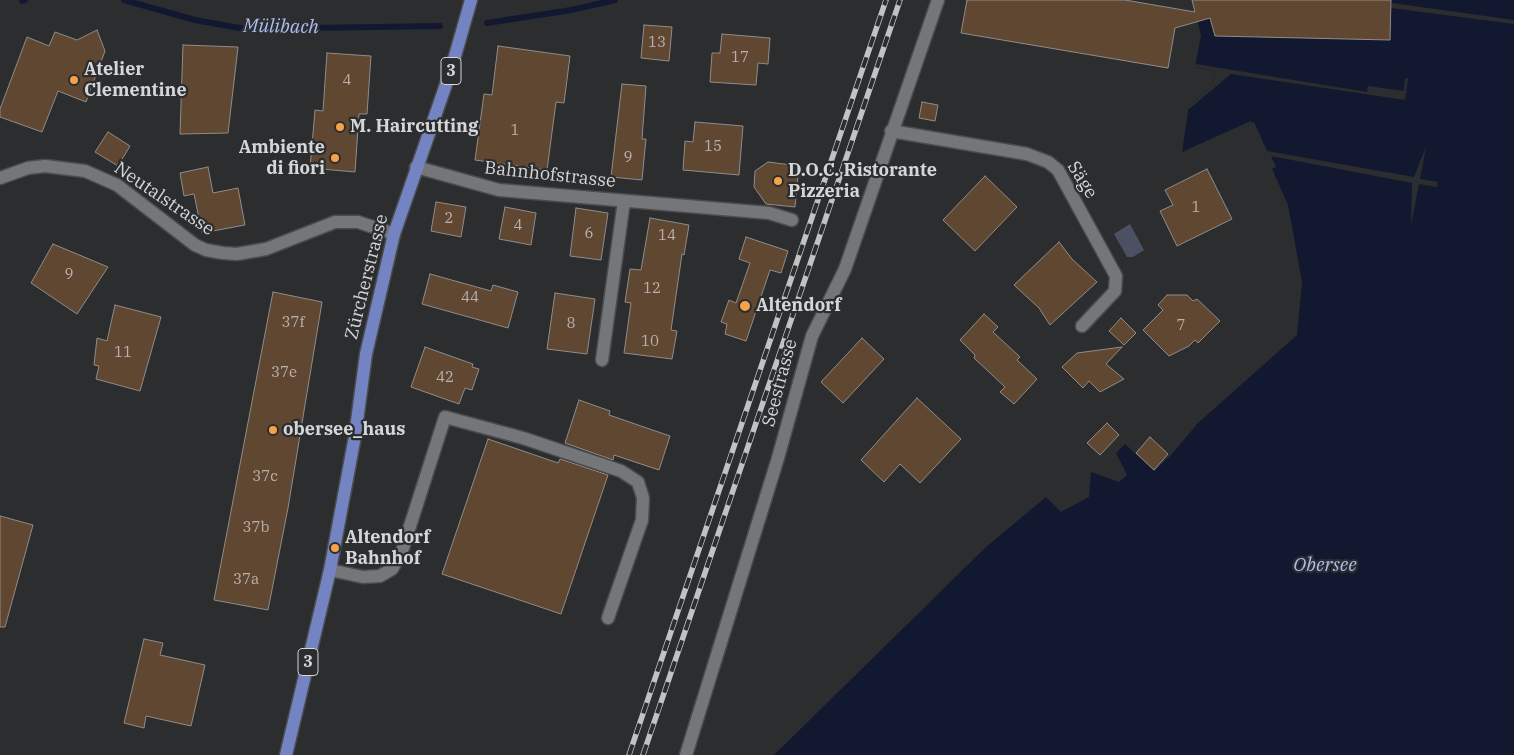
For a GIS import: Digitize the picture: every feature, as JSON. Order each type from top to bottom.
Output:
[{"type":"main road","name":"Zürcherstrasse","points":[[286,755],[330,570],[355,436],[366,354],[394,234],[451,70],[471,0]]},
{"type":"street","name":"Seestrasse","points":[[686,755],[778,458],[812,336],[845,269],[891,131],[938,0]]},
{"type":"street","name":"Säge","points":[[891,131],[1027,154],[1048,162],[1058,170],[1116,276],[1115,291],[1082,326]]},
{"type":"street","name":"Neutalstrasse","points":[[0,178],[28,168],[37,167],[53,166],[85,171],[117,185],[195,245],[206,250],[223,253],[238,254],[266,249],[334,222],[358,222],[394,234]]},
{"type":"street","name":"Bahnhofstrasse","points":[[416,167],[499,190],[768,213],[792,220]]},
{"type":"street","name":"Bahnhofstrasse","points":[[602,360],[624,201]]},
{"type":"street","points":[[330,570],[363,577],[380,576],[392,569],[402,551],[445,417],[540,444],[621,471],[638,482],[644,498],[642,520],[608,618]]},
{"type":"shaded area","points":[[1130,224],[1144,250],[1133,257],[1127,257],[1114,234]]},
{"type":"water","name":"Obersee","points":[[1192,0],[1514,0],[1514,755],[774,755],[986,547],[1046,497],[1061,512],[1089,497],[1091,472],[1119,482],[1127,475],[1116,453],[1125,444],[1154,471],[1171,455],[1198,423],[1297,335],[1302,282],[1288,205],[1251,121],[1182,152],[1189,105],[1211,88],[1215,71],[1195,67],[1201,35]]},
{"type":"pier","points":[[1392,3],[1514,20],[1514,24],[1391,8]]},
{"type":"pier","points":[[1196,64],[1367,92],[1368,86],[1404,91],[1405,78],[1408,78],[1405,100],[1231,74],[1188,110],[1189,105],[1211,88],[1215,71],[1195,67]]},
{"type":"pier","points":[[1254,122],[1267,151],[1414,177],[1426,147],[1420,179],[1438,182],[1437,187],[1419,184],[1411,225],[1412,183],[1271,156],[1276,167],[1271,169],[1250,124]]},
{"type":"building","points":[[967,0],[1125,0],[1195,12],[1192,0],[1391,0],[1390,40],[1215,36],[1210,18],[1175,28],[1168,68],[961,33]]},
{"type":"building","points":[[644,25],[672,27],[669,61],[641,58]]},
{"type":"building","points":[[97,30],[105,51],[86,102],[58,91],[42,132],[0,117],[0,109],[27,37],[49,46],[55,32],[77,40]]},
{"type":"building","points":[[722,34],[770,38],[768,64],[758,63],[756,85],[710,82],[712,53],[720,53]]},
{"type":"building","points":[[183,45],[238,47],[228,133],[180,134]]},
{"type":"building","points":[[498,46],[570,56],[564,103],[556,102],[547,170],[475,160],[484,94],[492,95]]},
{"type":"building","points":[[327,53],[371,56],[367,114],[359,114],[355,172],[310,168],[315,110],[323,111]]},
{"type":"building","points":[[622,84],[646,86],[642,139],[646,139],[642,180],[611,177]]},
{"type":"building","points":[[922,102],[938,105],[935,121],[919,118]]},
{"type":"building","points":[[695,122],[743,126],[739,175],[683,170],[685,141],[693,142]]},
{"type":"building","points":[[108,132],[130,146],[118,166],[95,152]]},
{"type":"building","points":[[768,162],[799,166],[795,207],[766,204],[754,187],[755,171]]},
{"type":"building","points":[[208,167],[213,193],[238,188],[245,225],[202,233],[194,194],[184,196],[180,173]]},
{"type":"building","points":[[1207,169],[1232,219],[1177,246],[1160,211],[1173,205],[1165,190]]},
{"type":"building","points":[[985,176],[1017,207],[975,251],[943,220]]},
{"type":"building","points":[[436,202],[466,207],[461,237],[431,231]]},
{"type":"building","points":[[505,207],[536,213],[531,245],[499,239]]},
{"type":"building","points":[[576,208],[608,213],[601,260],[570,256]]},
{"type":"building","points":[[650,218],[689,225],[684,255],[682,254],[671,330],[677,331],[672,359],[624,353],[631,303],[625,302],[630,269],[641,270]]},
{"type":"building","points":[[746,237],[788,251],[781,273],[770,270],[746,341],[725,334],[727,324],[721,322],[729,300],[736,303],[750,263],[739,259]]},
{"type":"building","points":[[1059,242],[1072,259],[1097,282],[1050,325],[1039,308],[1014,285]]},
{"type":"building","points":[[53,244],[108,267],[77,314],[31,283]]},
{"type":"building","points":[[430,274],[491,291],[493,285],[518,292],[508,328],[422,304]]},
{"type":"building","name":"obersee_haus","points":[[273,292],[322,302],[288,508],[268,610],[214,600]]},
{"type":"building","points":[[555,293],[595,299],[587,354],[547,349]]},
{"type":"building","points":[[1167,295],[1187,295],[1193,301],[1197,299],[1220,321],[1198,343],[1195,340],[1189,346],[1169,356],[1143,330],[1163,310],[1158,305]]},
{"type":"building","points":[[115,305],[161,317],[140,391],[96,379],[99,366],[94,365],[97,338],[107,341]]},
{"type":"building","points":[[984,314],[998,327],[993,332],[1020,357],[1017,360],[1037,379],[1014,404],[1000,392],[1005,387],[974,358],[975,355],[960,340]]},
{"type":"building","points":[[1121,318],[1136,333],[1124,345],[1109,331]]},
{"type":"building","points":[[862,338],[884,359],[843,403],[821,382]]},
{"type":"building","points":[[425,347],[473,364],[472,367],[479,369],[472,390],[465,388],[459,404],[411,387]]},
{"type":"building","points":[[1122,347],[1106,364],[1124,379],[1100,392],[1089,381],[1083,388],[1062,367],[1077,353]]},
{"type":"building","points":[[917,398],[961,439],[920,483],[900,464],[884,482],[861,460]]},
{"type":"building","points":[[579,400],[610,411],[609,415],[670,436],[659,470],[614,455],[613,460],[565,443]]},
{"type":"building","points":[[1107,423],[1119,435],[1100,455],[1087,443]]},
{"type":"building","points":[[1150,437],[1168,454],[1154,470],[1136,453]]},
{"type":"building","points":[[488,439],[558,463],[560,459],[608,475],[561,614],[442,574]]},
{"type":"building","points":[[0,516],[33,525],[5,627],[0,627]]},
{"type":"building","points":[[144,639],[163,643],[160,655],[205,665],[191,726],[146,716],[144,728],[124,723]]},
{"type":"waterway","name":"Mülibach","points":[[124,0],[195,20],[245,29],[440,26]]},
{"type":"waterway","name":"Mülibach","points":[[487,23],[571,10],[615,0]]},
{"type":"railway","points":[[629,755],[886,0]]},
{"type":"railway","points":[[643,755],[900,0]]},
{"type":"place","name":"Atelier Clementine","points":[[74,80]]},
{"type":"place","name":"M. Haircutting","points":[[340,127]]},
{"type":"place","name":"Ambiente di fiori","points":[[335,158]]},
{"type":"place","name":"D.O.C. Ristorante Pizzeria","points":[[778,181]]},
{"type":"place","name":"Altendorf","points":[[745,306]]},
{"type":"place","name":"obersee_haus","points":[[273,430]]},
{"type":"place","name":"Altendorf Bahnhof","points":[[335,548]]}]
